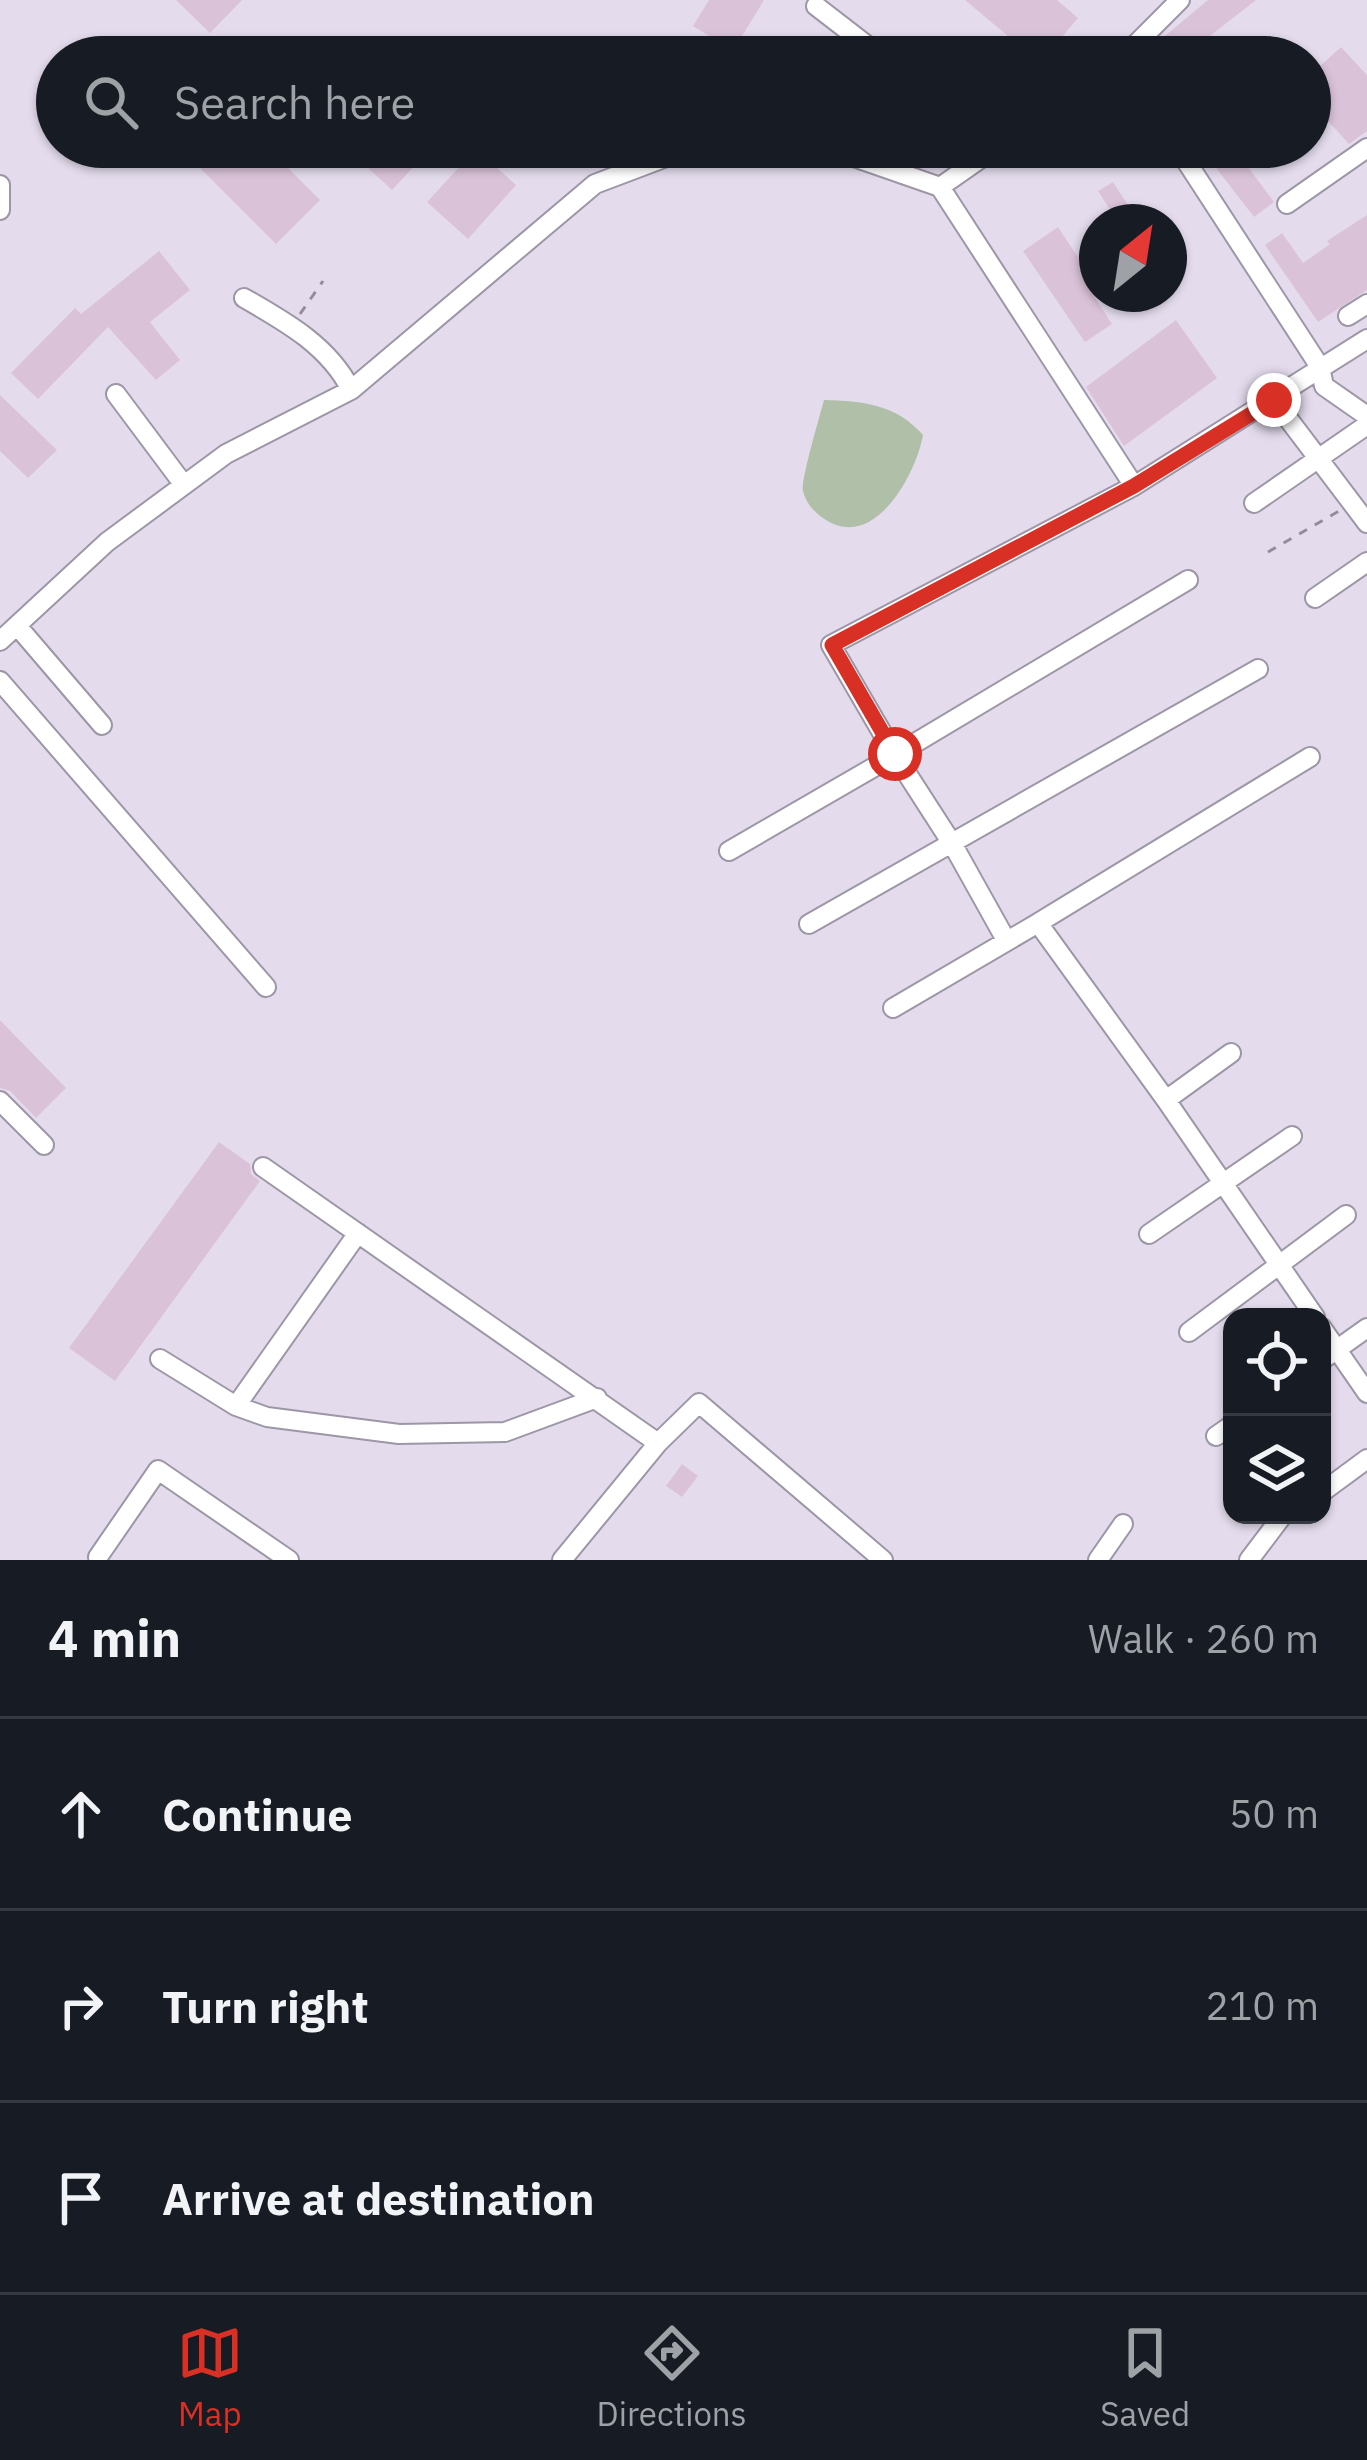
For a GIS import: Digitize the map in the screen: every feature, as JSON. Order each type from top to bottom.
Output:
[{"type":"street","points":[[1144,36],[1180,0]]},
{"type":"street","points":[[816,6],[855,36]]},
{"type":"street","points":[[1287,204],[1367,148]]},
{"type":"street","points":[[0,641],[107,542],[226,454],[351,390],[595,184],[637,168]]},
{"type":"street","points":[[885,168],[940,187],[1134,486]]},
{"type":"street","points":[[940,187],[967,168]]},
{"type":"street","points":[[1191,168],[1321,367],[1324,386],[1367,416]]},
{"type":"street","points":[[0,185],[0,210]]},
{"type":"street","points":[[244,298],[292,326],[339,365],[351,390]]},
{"type":"street","points":[[1348,316],[1367,304]]},
{"type":"street","points":[[1006,940],[832,645],[1134,486],[1367,339]]},
{"type":"street","points":[[116,394],[184,485]]},
{"type":"street","points":[[1274,400],[1367,523]]},
{"type":"street","points":[[1254,503],[1367,425]]},
{"type":"street","points":[[1315,598],[1367,562]]},
{"type":"street","points":[[729,851],[1188,580]]},
{"type":"street","points":[[19,628],[102,725]]},
{"type":"street","points":[[809,924],[1258,669]]},
{"type":"street","points":[[0,681],[266,986]]},
{"type":"street","points":[[893,1008],[1310,758]]},
{"type":"street","points":[[1038,923],[1309,1308]]},
{"type":"street","points":[[1166,1100],[1231,1053]]},
{"type":"street","points":[[0,1101],[44,1144]]},
{"type":"street","points":[[1149,1234],[1292,1136]]},
{"type":"street","points":[[263,1167],[658,1443]]},
{"type":"street","points":[[1189,1332],[1346,1215]]},
{"type":"street","points":[[236,1406],[358,1233]]},
{"type":"street","points":[[1331,1353],[1367,1328]]},
{"type":"street","points":[[1331,1356],[1367,1394]]},
{"type":"street","points":[[160,1358],[236,1406],[267,1418],[399,1435],[505,1432],[597,1398]]},
{"type":"street","points":[[562,1560],[658,1443],[699,1403],[883,1560]]},
{"type":"street","points":[[1331,1486],[1367,1459]]},
{"type":"street","points":[[98,1557],[158,1470],[289,1560]]},
{"type":"street","points":[[1098,1560],[1123,1524]]},
{"type":"street","points":[[1249,1560],[1276,1524]]},
{"type":"path","points":[[292,326],[323,281]]},
{"type":"path","points":[[1268,552],[1352,504]]},
{"type":"green space","points":[[824,400],[878,406],[923,435],[902,487],[876,517],[861,525],[844,527],[826,520],[803,491]]},
{"type":"building","points":[[176,0],[242,0],[210,33]]},
{"type":"building","points":[[709,0],[764,0],[742,36],[709,36],[693,26]]},
{"type":"building","points":[[965,0],[1057,0],[1078,18],[1063,36],[1008,36]]},
{"type":"building","points":[[1208,0],[1256,0],[1210,36],[1165,36]]},
{"type":"building","points":[[1341,47],[1367,75],[1367,131],[1349,144],[1331,124],[1331,56]]},
{"type":"building","points":[[200,168],[288,168],[320,200],[276,244]]},
{"type":"building","points":[[368,168],[412,168],[392,190]]},
{"type":"building","points":[[458,168],[497,168],[516,185],[468,239],[427,202]]},
{"type":"building","points":[[1216,168],[1249,168],[1274,202],[1254,217]]},
{"type":"building","points":[[1113,182],[1127,204],[1106,204],[1098,191]]},
{"type":"building","points":[[1367,215],[1367,290],[1318,322],[1265,245],[1282,233],[1303,263]]},
{"type":"building","points":[[1058,227],[1079,259],[1079,312],[1104,312],[1112,324],[1085,342],[1023,251]]},
{"type":"building","points":[[159,251],[190,290],[150,322],[180,360],[156,380],[108,327],[38,399],[11,373],[75,308],[81,314]]},
{"type":"building","points":[[1176,320],[1217,378],[1124,446],[1086,387]]},
{"type":"building","points":[[0,395],[57,450],[28,478],[0,451]]},
{"type":"building","points":[[0,1020],[66,1088],[36,1118],[10,1091],[0,1088]]},
{"type":"building","points":[[219,1142],[250,1164],[251,1174],[260,1181],[115,1381],[69,1348]]},
{"type":"building","points":[[682,1464],[698,1476],[682,1497],[666,1486]]},
{"type":"route","points":[[895,754],[832,645],[1134,486],[1274,400]]}]
